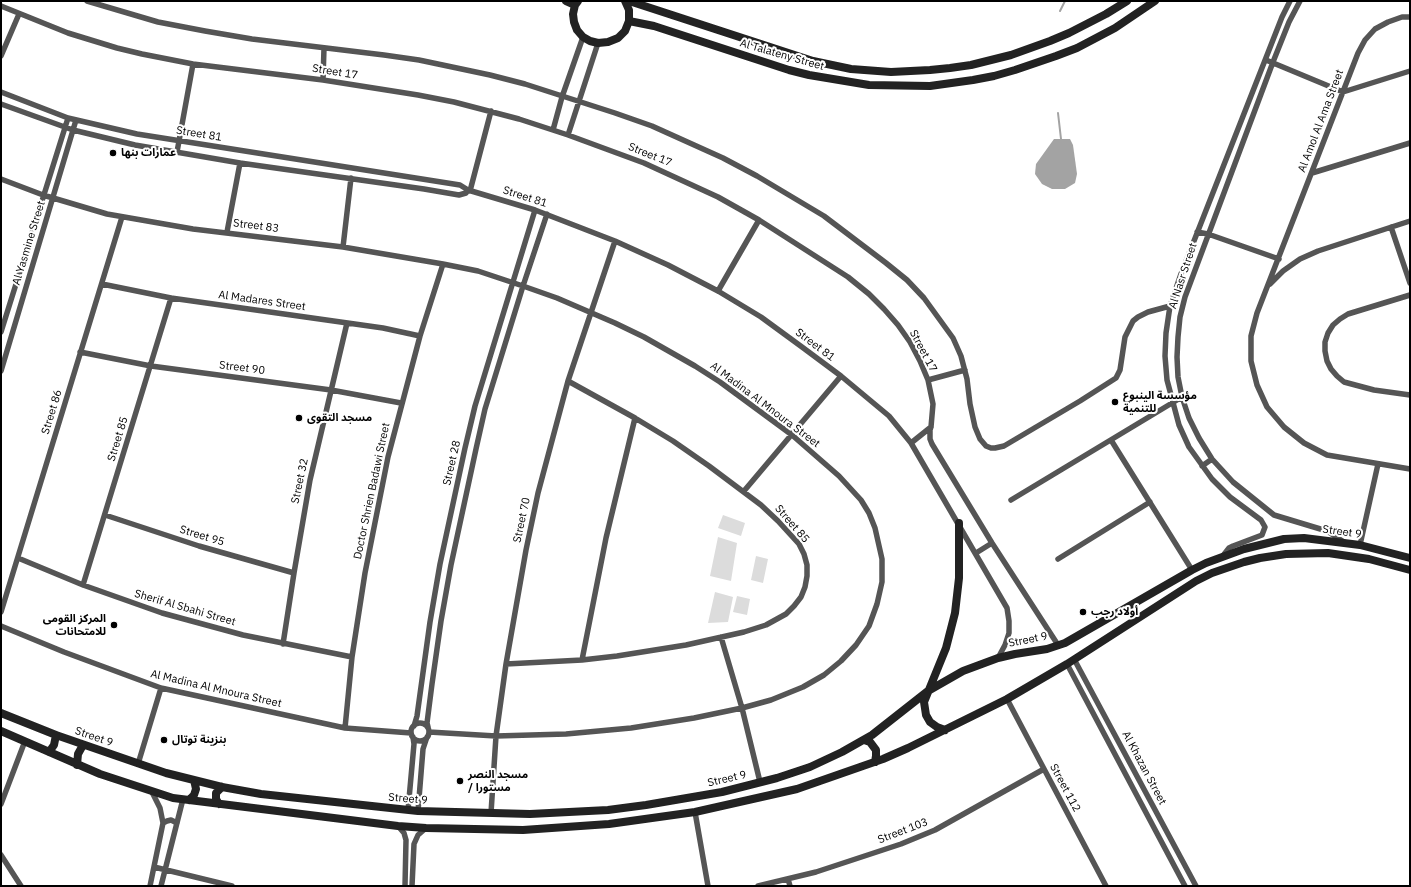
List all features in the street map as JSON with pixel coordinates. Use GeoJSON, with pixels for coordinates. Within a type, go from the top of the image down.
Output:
{"type":"FeatureCollection","features":[{"type":"Feature","properties":{"kind":"main road"},"geometry":{"type":"LineString","coordinates":[[566,1],[576,3],[573,14],[577,30],[583,37],[598,43],[608,42],[618,38],[625,31],[629,21],[629,10],[625,1]]}},
{"type":"Feature","properties":{"kind":"main road","name":"Al Talateny Street"},"geometry":{"type":"LineString","coordinates":[[629,1],[807,59],[852,68],[891,72],[950,68],[1011,55],[1044,44],[1069,33],[1106,14],[1126,1]]}},
{"type":"Feature","properties":{"kind":"main road","name":"Al Talateny Street"},"geometry":{"type":"LineString","coordinates":[[629,21],[659,28],[789,70],[809,75],[869,85],[923,86],[973,80],[1036,64],[1076,48],[1096,38],[1134,16],[1155,1]]}},
{"type":"Feature","properties":{"kind":"main road"},"geometry":{"type":"LineString","coordinates":[[945,730],[933,725],[926,715],[924,702],[946,648],[955,613],[959,578],[958,523]]}},
{"type":"Feature","properties":{"kind":"main road","name":"Street 9"},"geometry":{"type":"LineString","coordinates":[[1,713],[56,735],[138,764],[222,787],[261,794],[418,811],[491,813],[569,812],[631,807],[684,799],[760,782],[810,767],[864,740],[886,725],[928,691],[963,671],[998,658],[1058,646],[1074,639],[1192,570],[1222,557],[1250,548],[1284,539],[1304,538],[1360,545],[1410,558]]}},
{"type":"Feature","properties":{"kind":"main road","name":"Street 9"},"geometry":{"type":"LineString","coordinates":[[1,731],[78,765],[124,783],[173,798],[398,826],[426,828],[523,830],[552,829],[631,821],[695,812],[797,789],[875,762],[908,748],[1007,699],[1196,581],[1212,573],[1244,562],[1286,554],[1328,553],[1370,559],[1410,570]]}},
{"type":"Feature","properties":{"kind":"main road"},"geometry":{"type":"LineString","coordinates":[[49,752],[54,744],[56,735]]}},
{"type":"Feature","properties":{"kind":"main road"},"geometry":{"type":"LineString","coordinates":[[864,740],[870,742],[876,750],[875,762]]}},
{"type":"Feature","properties":{"kind":"main road"},"geometry":{"type":"LineString","coordinates":[[78,765],[78,754],[83,744]]}},
{"type":"Feature","properties":{"kind":"main road"},"geometry":{"type":"LineString","coordinates":[[186,799],[195,792],[196,786],[194,780]]}},
{"type":"Feature","properties":{"kind":"main road"},"geometry":{"type":"LineString","coordinates":[[219,804],[216,799],[216,793],[222,787]]}},
{"type":"Feature","properties":{"kind":"street"},"geometry":{"type":"LineString","coordinates":[[87,1],[158,22],[252,39],[384,55],[455,67],[525,84],[652,126],[723,158],[784,192],[830,221],[886,262],[907,280],[924,298],[953,338],[961,356],[975,427],[980,439],[990,448],[1004,446],[1116,378],[1120,370],[1125,337],[1133,321],[1148,312],[1170,306]]}},
{"type":"Feature","properties":{"kind":"street","name":"Al Nasr Street"},"geometry":{"type":"LineString","coordinates":[[1261,520],[1230,497],[1212,479],[1186,440],[1179,425],[1166,380],[1166,333],[1170,306],[1197,232],[1282,17],[1290,1]]}},
{"type":"Feature","properties":{"kind":"street","name":"Al Nasr Street"},"geometry":{"type":"LineString","coordinates":[[1300,1],[1289,22],[1273,62],[1185,297],[1180,317],[1177,357],[1182,396],[1189,418],[1212,459],[1233,482],[1268,511],[1280,518],[1327,532],[1346,543]]}},
{"type":"Feature","properties":{"kind":"street","name":"Street 17"},"geometry":{"type":"LineString","coordinates":[[1,6],[62,31],[92,41],[142,54],[193,64],[323,80],[418,95],[491,111],[568,135],[644,163],[684,180],[718,197],[758,220],[829,264],[869,294],[884,308],[902,330],[920,361],[928,380],[933,404],[930,439],[992,543],[1058,646]]}},
{"type":"Feature","properties":{"kind":"street"},"geometry":{"type":"LineString","coordinates":[[1,56],[19,14]]}},
{"type":"Feature","properties":{"kind":"street","name":"Al Amol Al Ama Street"},"geometry":{"type":"LineString","coordinates":[[1410,17],[1402,17],[1375,29],[1365,40],[1358,53],[1257,313],[1251,336],[1251,361],[1257,385],[1267,407],[1284,427],[1304,443],[1327,455],[1410,469]]}},
{"type":"Feature","properties":{"kind":"street"},"geometry":{"type":"LineString","coordinates":[[553,130],[562,97],[583,37]]}},
{"type":"Feature","properties":{"kind":"street"},"geometry":{"type":"LineString","coordinates":[[568,135],[598,43]]}},
{"type":"Feature","properties":{"kind":"street"},"geometry":{"type":"LineString","coordinates":[[323,80],[324,48]]}},
{"type":"Feature","properties":{"kind":"street"},"geometry":{"type":"LineString","coordinates":[[1266,60],[1343,92],[1410,71]]}},
{"type":"Feature","properties":{"kind":"street"},"geometry":{"type":"LineString","coordinates":[[177,152],[193,64]]}},
{"type":"Feature","properties":{"kind":"street","name":"Street 81"},"geometry":{"type":"LineString","coordinates":[[1,92],[68,118],[117,130],[460,185],[469,190],[547,214],[615,241],[668,264],[718,291],[761,317],[841,376],[889,416],[912,443],[1004,602],[1008,614],[1009,633],[998,658]]}},
{"type":"Feature","properties":{"kind":"street","name":"Street 81"},"geometry":{"type":"LineString","coordinates":[[1,104],[73,130],[135,145],[240,163],[424,188],[459,195],[469,190]]}},
{"type":"Feature","properties":{"kind":"street"},"geometry":{"type":"LineString","coordinates":[[469,190],[491,111]]}},
{"type":"Feature","properties":{"kind":"street","name":"Al Yasmine Street"},"geometry":{"type":"LineString","coordinates":[[1,332],[68,118]]}},
{"type":"Feature","properties":{"kind":"street","name":"Al Yasmine Street"},"geometry":{"type":"LineString","coordinates":[[1,371],[76,120]]}},
{"type":"Feature","properties":{"kind":"street"},"geometry":{"type":"LineString","coordinates":[[1312,173],[1410,143]]}},
{"type":"Feature","properties":{"kind":"street"},"geometry":{"type":"LineString","coordinates":[[302,172],[303,161]]}},
{"type":"Feature","properties":{"kind":"street"},"geometry":{"type":"LineString","coordinates":[[227,232],[240,163]]}},
{"type":"Feature","properties":{"kind":"street"},"geometry":{"type":"LineString","coordinates":[[343,247],[351,178]]}},
{"type":"Feature","properties":{"kind":"street","name":"Street 83"},"geometry":{"type":"LineString","coordinates":[[1,179],[43,195],[84,208],[122,217],[193,229],[343,247],[443,264],[512,282]]}},
{"type":"Feature","properties":{"kind":"street","name":"Street 28"},"geometry":{"type":"LineString","coordinates":[[414,726],[417,716],[430,622],[440,564],[465,448],[475,406],[535,210]]}},
{"type":"Feature","properties":{"kind":"street","name":"Street 28"},"geometry":{"type":"LineString","coordinates":[[418,811],[423,749],[428,732],[427,723],[433,676],[451,565],[485,409],[547,214]]}},
{"type":"Feature","properties":{"kind":"street","name":"Street 86"},"geometry":{"type":"LineString","coordinates":[[1,612],[122,217]]}},
{"type":"Feature","properties":{"kind":"street"},"geometry":{"type":"LineString","coordinates":[[718,291],[758,220]]}},
{"type":"Feature","properties":{"kind":"street"},"geometry":{"type":"LineString","coordinates":[[1268,286],[1283,271],[1312,254],[1410,221]]}},
{"type":"Feature","properties":{"kind":"street"},"geometry":{"type":"LineString","coordinates":[[1391,227],[1410,283]]}},
{"type":"Feature","properties":{"kind":"street"},"geometry":{"type":"LineString","coordinates":[[1197,232],[1208,234],[1279,259]]}},
{"type":"Feature","properties":{"kind":"street","name":"Street 70"},"geometry":{"type":"LineString","coordinates":[[491,813],[496,736],[506,664],[526,550],[538,493],[568,381],[615,241]]}},
{"type":"Feature","properties":{"kind":"street","name":"Doctor Shrien Badawi Street"},"geometry":{"type":"LineString","coordinates":[[345,728],[352,657],[388,457],[401,403],[420,336],[443,264]]}},
{"type":"Feature","properties":{"kind":"street","name":"Al Madina Al Mnoura Street"},"geometry":{"type":"LineString","coordinates":[[428,732],[496,736],[566,734],[631,728],[694,718],[771,700],[803,687],[824,675],[841,662],[856,645],[869,626],[877,604],[882,582],[880,543],[872,520],[861,500],[839,476],[792,435],[720,382],[644,337],[590,312],[512,282]]}},
{"type":"Feature","properties":{"kind":"street","name":"Al Madares Street"},"geometry":{"type":"LineString","coordinates":[[102,284],[171,298],[388,329],[420,336]]}},
{"type":"Feature","properties":{"kind":"street"},"geometry":{"type":"LineString","coordinates":[[1409,393],[1374,390],[1344,382],[1331,369],[1327,361],[1325,342],[1333,325],[1340,318],[1348,314],[1410,295]]}},
{"type":"Feature","properties":{"kind":"street","name":"Street 85"},"geometry":{"type":"LineString","coordinates":[[83,585],[171,298]]}},
{"type":"Feature","properties":{"kind":"street"},"geometry":{"type":"LineString","coordinates":[[10,301],[21,304]]}},
{"type":"Feature","properties":{"kind":"street","name":"Street 32"},"geometry":{"type":"LineString","coordinates":[[283,644],[310,480],[347,323]]}},
{"type":"Feature","properties":{"kind":"street","name":"Street 90"},"geometry":{"type":"LineString","coordinates":[[80,352],[151,366],[331,390],[401,403]]}},
{"type":"Feature","properties":{"kind":"street"},"geometry":{"type":"LineString","coordinates":[[928,380],[964,370]]}},
{"type":"Feature","properties":{"kind":"street"},"geometry":{"type":"LineString","coordinates":[[744,492],[841,376]]}},
{"type":"Feature","properties":{"kind":"street","name":"Street 85"},"geometry":{"type":"LineString","coordinates":[[506,664],[582,660],[651,651],[721,637],[766,625],[786,614],[801,597],[805,587],[807,576],[804,554],[799,544],[778,521],[744,492],[697,457],[635,418],[568,381]]}},
{"type":"Feature","properties":{"kind":"street"},"geometry":{"type":"LineString","coordinates":[[1011,500],[1182,396]]}},
{"type":"Feature","properties":{"kind":"street"},"geometry":{"type":"LineString","coordinates":[[475,406],[485,409]]}},
{"type":"Feature","properties":{"kind":"street"},"geometry":{"type":"LineString","coordinates":[[582,660],[606,538],[635,418]]}},
{"type":"Feature","properties":{"kind":"street"},"geometry":{"type":"LineString","coordinates":[[912,443],[931,427]]}},
{"type":"Feature","properties":{"kind":"street"},"geometry":{"type":"LineString","coordinates":[[1111,440],[1192,570]]}},
{"type":"Feature","properties":{"kind":"street"},"geometry":{"type":"LineString","coordinates":[[1202,466],[1212,459]]}},
{"type":"Feature","properties":{"kind":"street"},"geometry":{"type":"LineString","coordinates":[[1360,545],[1378,464]]}},
{"type":"Feature","properties":{"kind":"street"},"geometry":{"type":"LineString","coordinates":[[1058,559],[1150,502]]}},
{"type":"Feature","properties":{"kind":"street"},"geometry":{"type":"LineString","coordinates":[[1222,557],[1229,548],[1262,535],[1265,527],[1261,520],[1268,511]]}},
{"type":"Feature","properties":{"kind":"street","name":"Street 95"},"geometry":{"type":"LineString","coordinates":[[105,515],[199,546],[294,572]]}},
{"type":"Feature","properties":{"kind":"street"},"geometry":{"type":"LineString","coordinates":[[976,552],[992,543]]}},
{"type":"Feature","properties":{"kind":"street","name":"Sherif Al Sbahi Street"},"geometry":{"type":"LineString","coordinates":[[18,558],[83,585],[189,620],[243,635],[352,657]]}},
{"type":"Feature","properties":{"kind":"street","name":"Al Madina Al Mnoura Street"},"geometry":{"type":"LineString","coordinates":[[1,626],[71,655],[161,688],[345,728],[412,735]]}},
{"type":"Feature","properties":{"kind":"street"},"geometry":{"type":"LineString","coordinates":[[721,637],[742,708],[760,782]]}},
{"type":"Feature","properties":{"kind":"street","name":"Al Khazan Street"},"geometry":{"type":"LineString","coordinates":[[1070,661],[1196,886]]}},
{"type":"Feature","properties":{"kind":"street","name":"Al Khazan Street"},"geometry":{"type":"LineString","coordinates":[[1070,661],[1185,886]]}},
{"type":"Feature","properties":{"kind":"street"},"geometry":{"type":"LineString","coordinates":[[138,764],[161,688]]}},
{"type":"Feature","properties":{"kind":"street","name":"Street 112"},"geometry":{"type":"LineString","coordinates":[[1007,699],[1106,886]]}},
{"type":"Feature","properties":{"kind":"street"},"geometry":{"type":"LineString","coordinates":[[408,810],[414,744],[412,735],[414,726],[420,723],[424,724],[428,732],[420,740],[412,735]]}},
{"type":"Feature","properties":{"kind":"street"},"geometry":{"type":"LineString","coordinates":[[1,804],[25,741]]}},
{"type":"Feature","properties":{"kind":"street","name":"Street 103"},"geometry":{"type":"LineString","coordinates":[[758,886],[816,872],[901,844],[935,830],[1044,770]]}},
{"type":"Feature","properties":{"kind":"street"},"geometry":{"type":"LineString","coordinates":[[150,886],[164,823],[160,808],[152,792]]}},
{"type":"Feature","properties":{"kind":"street"},"geometry":{"type":"LineString","coordinates":[[161,886],[177,823],[186,799]]}},
{"type":"Feature","properties":{"kind":"street"},"geometry":{"type":"LineString","coordinates":[[695,812],[708,886]]}},
{"type":"Feature","properties":{"kind":"street"},"geometry":{"type":"LineString","coordinates":[[164,823],[171,820],[177,823]]}},
{"type":"Feature","properties":{"kind":"street"},"geometry":{"type":"LineString","coordinates":[[398,826],[404,833],[406,840],[405,886]]}},
{"type":"Feature","properties":{"kind":"street"},"geometry":{"type":"LineString","coordinates":[[412,886],[414,844],[418,835],[426,828]]}},
{"type":"Feature","properties":{"kind":"street"},"geometry":{"type":"LineString","coordinates":[[1,855],[21,886]]}},
{"type":"Feature","properties":{"kind":"street"},"geometry":{"type":"LineString","coordinates":[[1173,863],[1181,859]]}},
{"type":"Feature","properties":{"kind":"street"},"geometry":{"type":"LineString","coordinates":[[154,867],[232,886]]}},
{"type":"Feature","properties":{"kind":"street"},"geometry":{"type":"LineString","coordinates":[[788,879],[790,886]]}},
{"type":"Feature","properties":{"kind":"shaded area"},"geometry":{"type":"Polygon","coordinates":[[[1054,139],[1070,139],[1073,145],[1077,174],[1075,183],[1065,189],[1052,189],[1042,184],[1035,174],[1036,164],[1054,139]]]}},
{"type":"Feature","properties":{"kind":"shaded area"},"geometry":{"type":"Polygon","coordinates":[[[723,515],[745,523],[741,536],[718,528],[723,515]]]}},
{"type":"Feature","properties":{"kind":"shaded area"},"geometry":{"type":"Polygon","coordinates":[[[718,537],[737,543],[731,581],[710,576],[718,537]]]}},
{"type":"Feature","properties":{"kind":"shaded area"},"geometry":{"type":"Polygon","coordinates":[[[756,556],[768,559],[763,583],[751,580],[756,556]]]}},
{"type":"Feature","properties":{"kind":"shaded area"},"geometry":{"type":"Polygon","coordinates":[[[715,592],[733,597],[728,622],[708,623],[715,592]]]}},
{"type":"Feature","properties":{"kind":"shaded area"},"geometry":{"type":"Polygon","coordinates":[[[737,596],[750,599],[747,615],[733,612],[737,596]]]}},
{"type":"Feature","properties":{"kind":"waterway"},"geometry":{"type":"LineString","coordinates":[[1060,11],[1065,1]]}},
{"type":"Feature","properties":{"kind":"waterway"},"geometry":{"type":"LineString","coordinates":[[1058,113],[1061,139]]}},
{"type":"Feature","properties":{"kind":"place","name":"عمارات بنها"},"geometry":{"type":"Point","coordinates":[113,153]}},
{"type":"Feature","properties":{"kind":"place","name":"مؤسسة الينبوع للتنمية"},"geometry":{"type":"Point","coordinates":[1115,402]}},
{"type":"Feature","properties":{"kind":"place","name":"مسجد التقوى"},"geometry":{"type":"Point","coordinates":[299,418]}},
{"type":"Feature","properties":{"kind":"place","name":"أولاد رجب"},"geometry":{"type":"Point","coordinates":[1083,612]}},
{"type":"Feature","properties":{"kind":"place","name":"المركز القومى للامتحانات"},"geometry":{"type":"Point","coordinates":[114,625]}},
{"type":"Feature","properties":{"kind":"place","name":"بنزينة توتال"},"geometry":{"type":"Point","coordinates":[164,740]}},
{"type":"Feature","properties":{"kind":"place","name":"مسجد النصر / مستورا"},"geometry":{"type":"Point","coordinates":[460,781]}}]}
